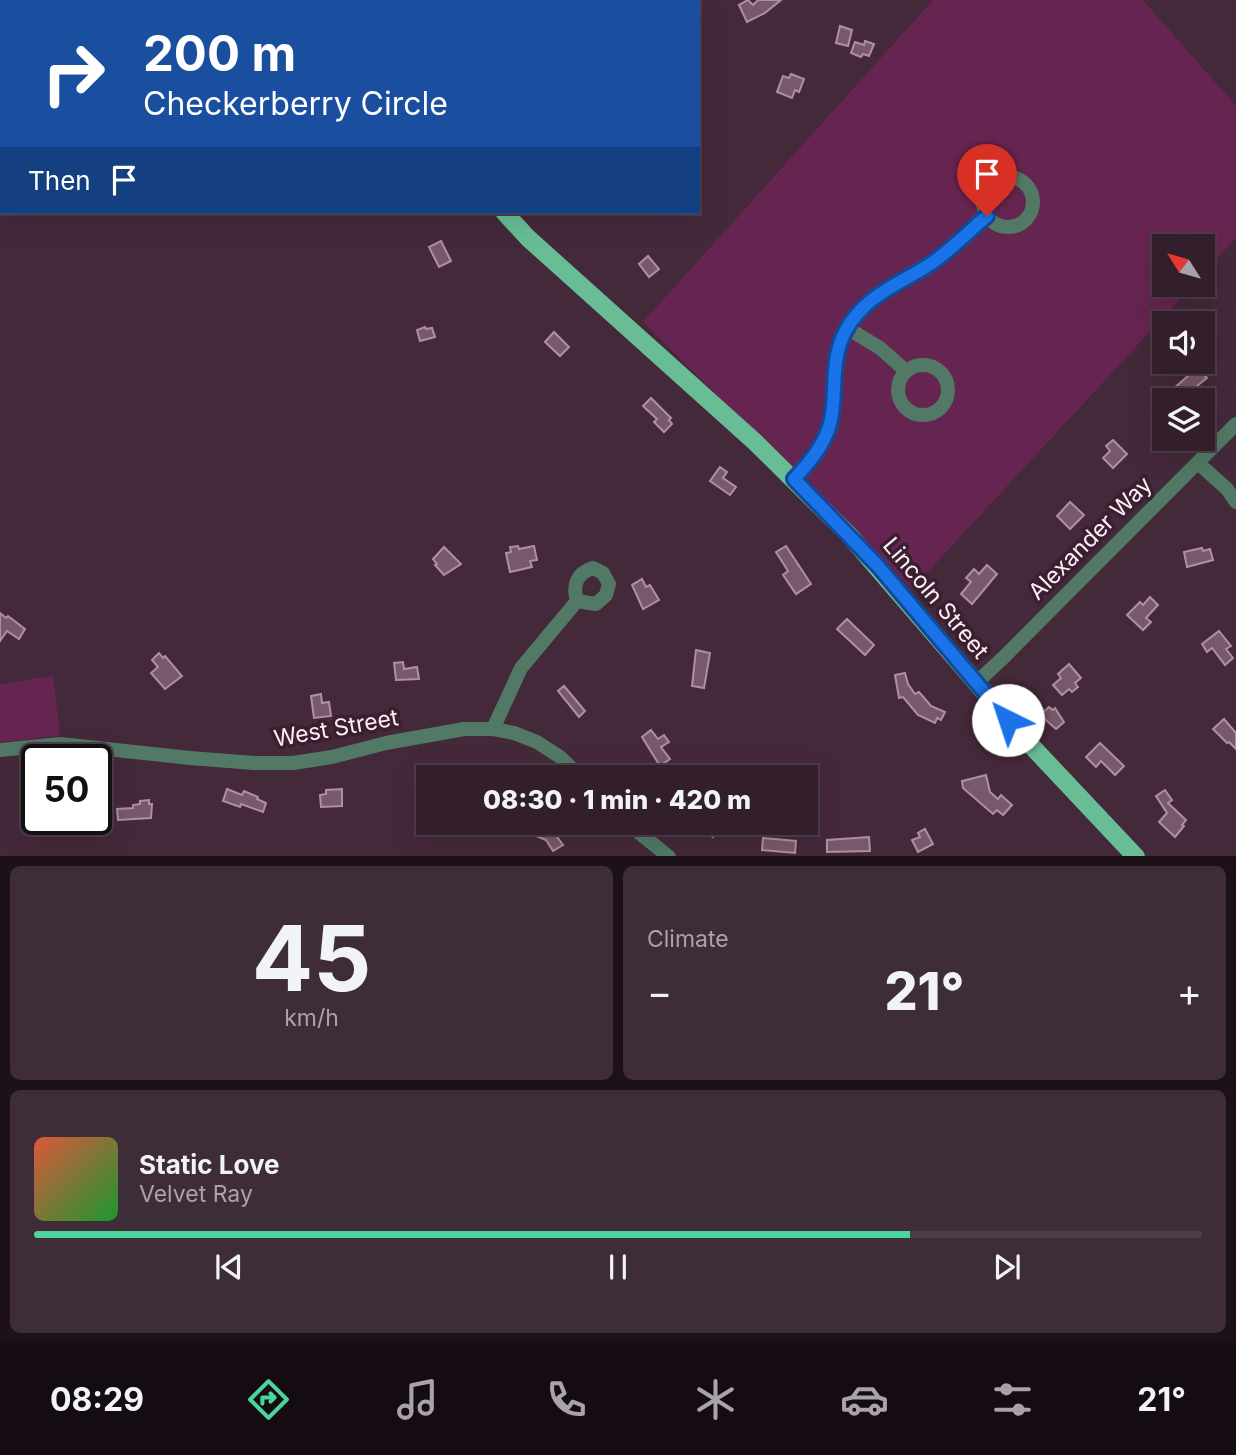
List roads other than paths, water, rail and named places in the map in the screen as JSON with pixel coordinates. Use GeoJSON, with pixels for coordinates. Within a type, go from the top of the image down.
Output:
{"type":"FeatureCollection","features":[{"type":"Feature","properties":{"kind":"main road","name":"Lincoln Street"},"geometry":{"type":"LineString","coordinates":[[505,214],[794,479],[878,566],[1070,789],[1136,856]]}},
{"type":"Feature","properties":{"kind":"street"},"geometry":{"type":"LineString","coordinates":[[794,479],[817,452],[831,421],[835,356],[858,310],[871,299],[940,257],[987,216]]}},
{"type":"Feature","properties":{"kind":"street"},"geometry":{"type":"LineString","coordinates":[[847,328],[880,348],[906,371]]}},
{"type":"Feature","properties":{"kind":"street","name":"Alexander Way"},"geometry":{"type":"LineString","coordinates":[[976,683],[1236,424]]}},
{"type":"Feature","properties":{"kind":"street"},"geometry":{"type":"LineString","coordinates":[[1198,463],[1227,489],[1236,502]]}},
{"type":"Feature","properties":{"kind":"street"},"geometry":{"type":"LineString","coordinates":[[493,729],[521,668],[577,601]]}},
{"type":"Feature","properties":{"kind":"street","name":"West Street"},"geometry":{"type":"LineString","coordinates":[[0,750],[60,744],[228,761],[293,763],[464,729],[493,729],[514,733],[537,743],[568,765]]}},
{"type":"Feature","properties":{"kind":"street"},"geometry":{"type":"LineString","coordinates":[[642,835],[669,856]]}}]}
